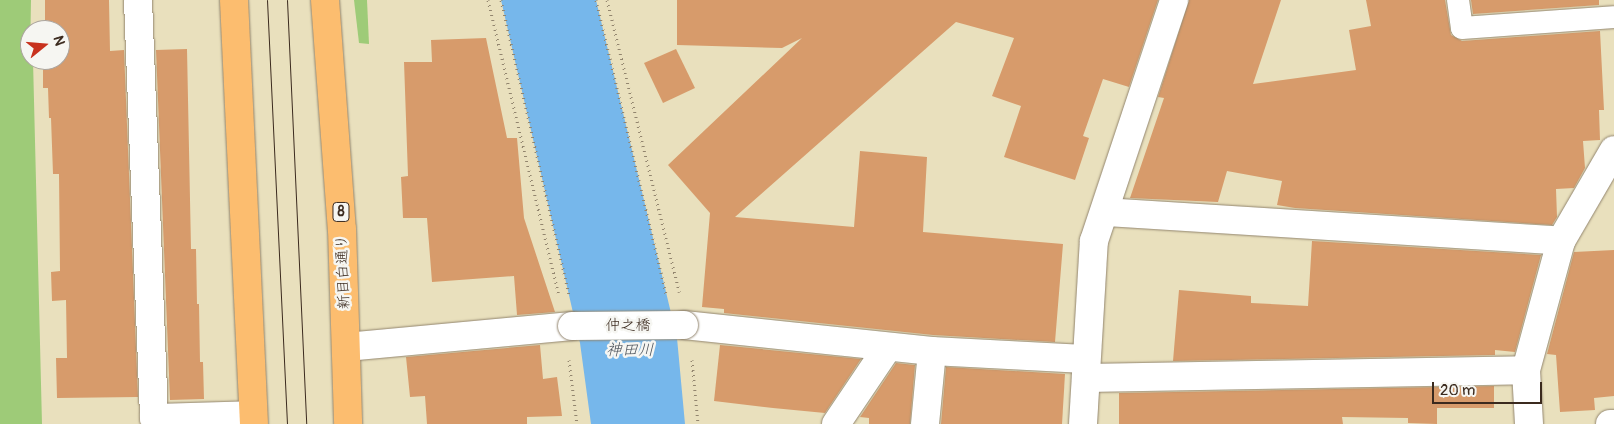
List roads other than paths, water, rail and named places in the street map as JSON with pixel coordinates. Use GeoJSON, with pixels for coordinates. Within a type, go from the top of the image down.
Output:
{"type":"FeatureCollection","features":[{"type":"Feature","properties":{"kind":"main road"},"geometry":{"type":"LineString","coordinates":[[234,0],[253,420]]}},
{"type":"Feature","properties":{"kind":"main road","name":"新目白通り"},"geometry":{"type":"LineString","coordinates":[[325,0],[342,229],[348,424]]}},
{"type":"Feature","properties":{"kind":"street"},"geometry":{"type":"LineString","coordinates":[[138,0],[154,418],[253,420]]}},
{"type":"Feature","properties":{"kind":"street"},"geometry":{"type":"LineString","coordinates":[[1083,424],[1094,240],[1105,212],[1174,0]]}},
{"type":"Feature","properties":{"kind":"street"},"geometry":{"type":"LineString","coordinates":[[1530,424],[1526,370],[1561,241],[1614,150]]}},
{"type":"Feature","properties":{"kind":"street"},"geometry":{"type":"LineString","coordinates":[[1105,212],[1561,241]]}},
{"type":"Feature","properties":{"kind":"street","name":"仲之橋"},"geometry":{"type":"LineString","coordinates":[[346,347],[568,326],[684,326],[1085,368],[1526,370]]}},
{"type":"Feature","properties":{"kind":"street"},"geometry":{"type":"LineString","coordinates":[[836,424],[888,347]]}},
{"type":"Feature","properties":{"kind":"street"},"geometry":{"type":"LineString","coordinates":[[925,424],[932,351]]}},
{"type":"Feature","properties":{"kind":"lane"},"geometry":{"type":"LineString","coordinates":[[1458,0],[1462,28],[1614,17]]}},
{"type":"Feature","properties":{"kind":"water","name":"神田川"},"geometry":{"type":"Polygon","coordinates":[[[501,0],[596,0],[677,338],[685,424],[591,424],[580,343],[501,0]]]}},
{"type":"Feature","properties":{"kind":"tram line"},"geometry":{"type":"LineString","coordinates":[[267,0],[287,424]]}},
{"type":"Feature","properties":{"kind":"tram line"},"geometry":{"type":"LineString","coordinates":[[287,0],[306,424]]}}]}
